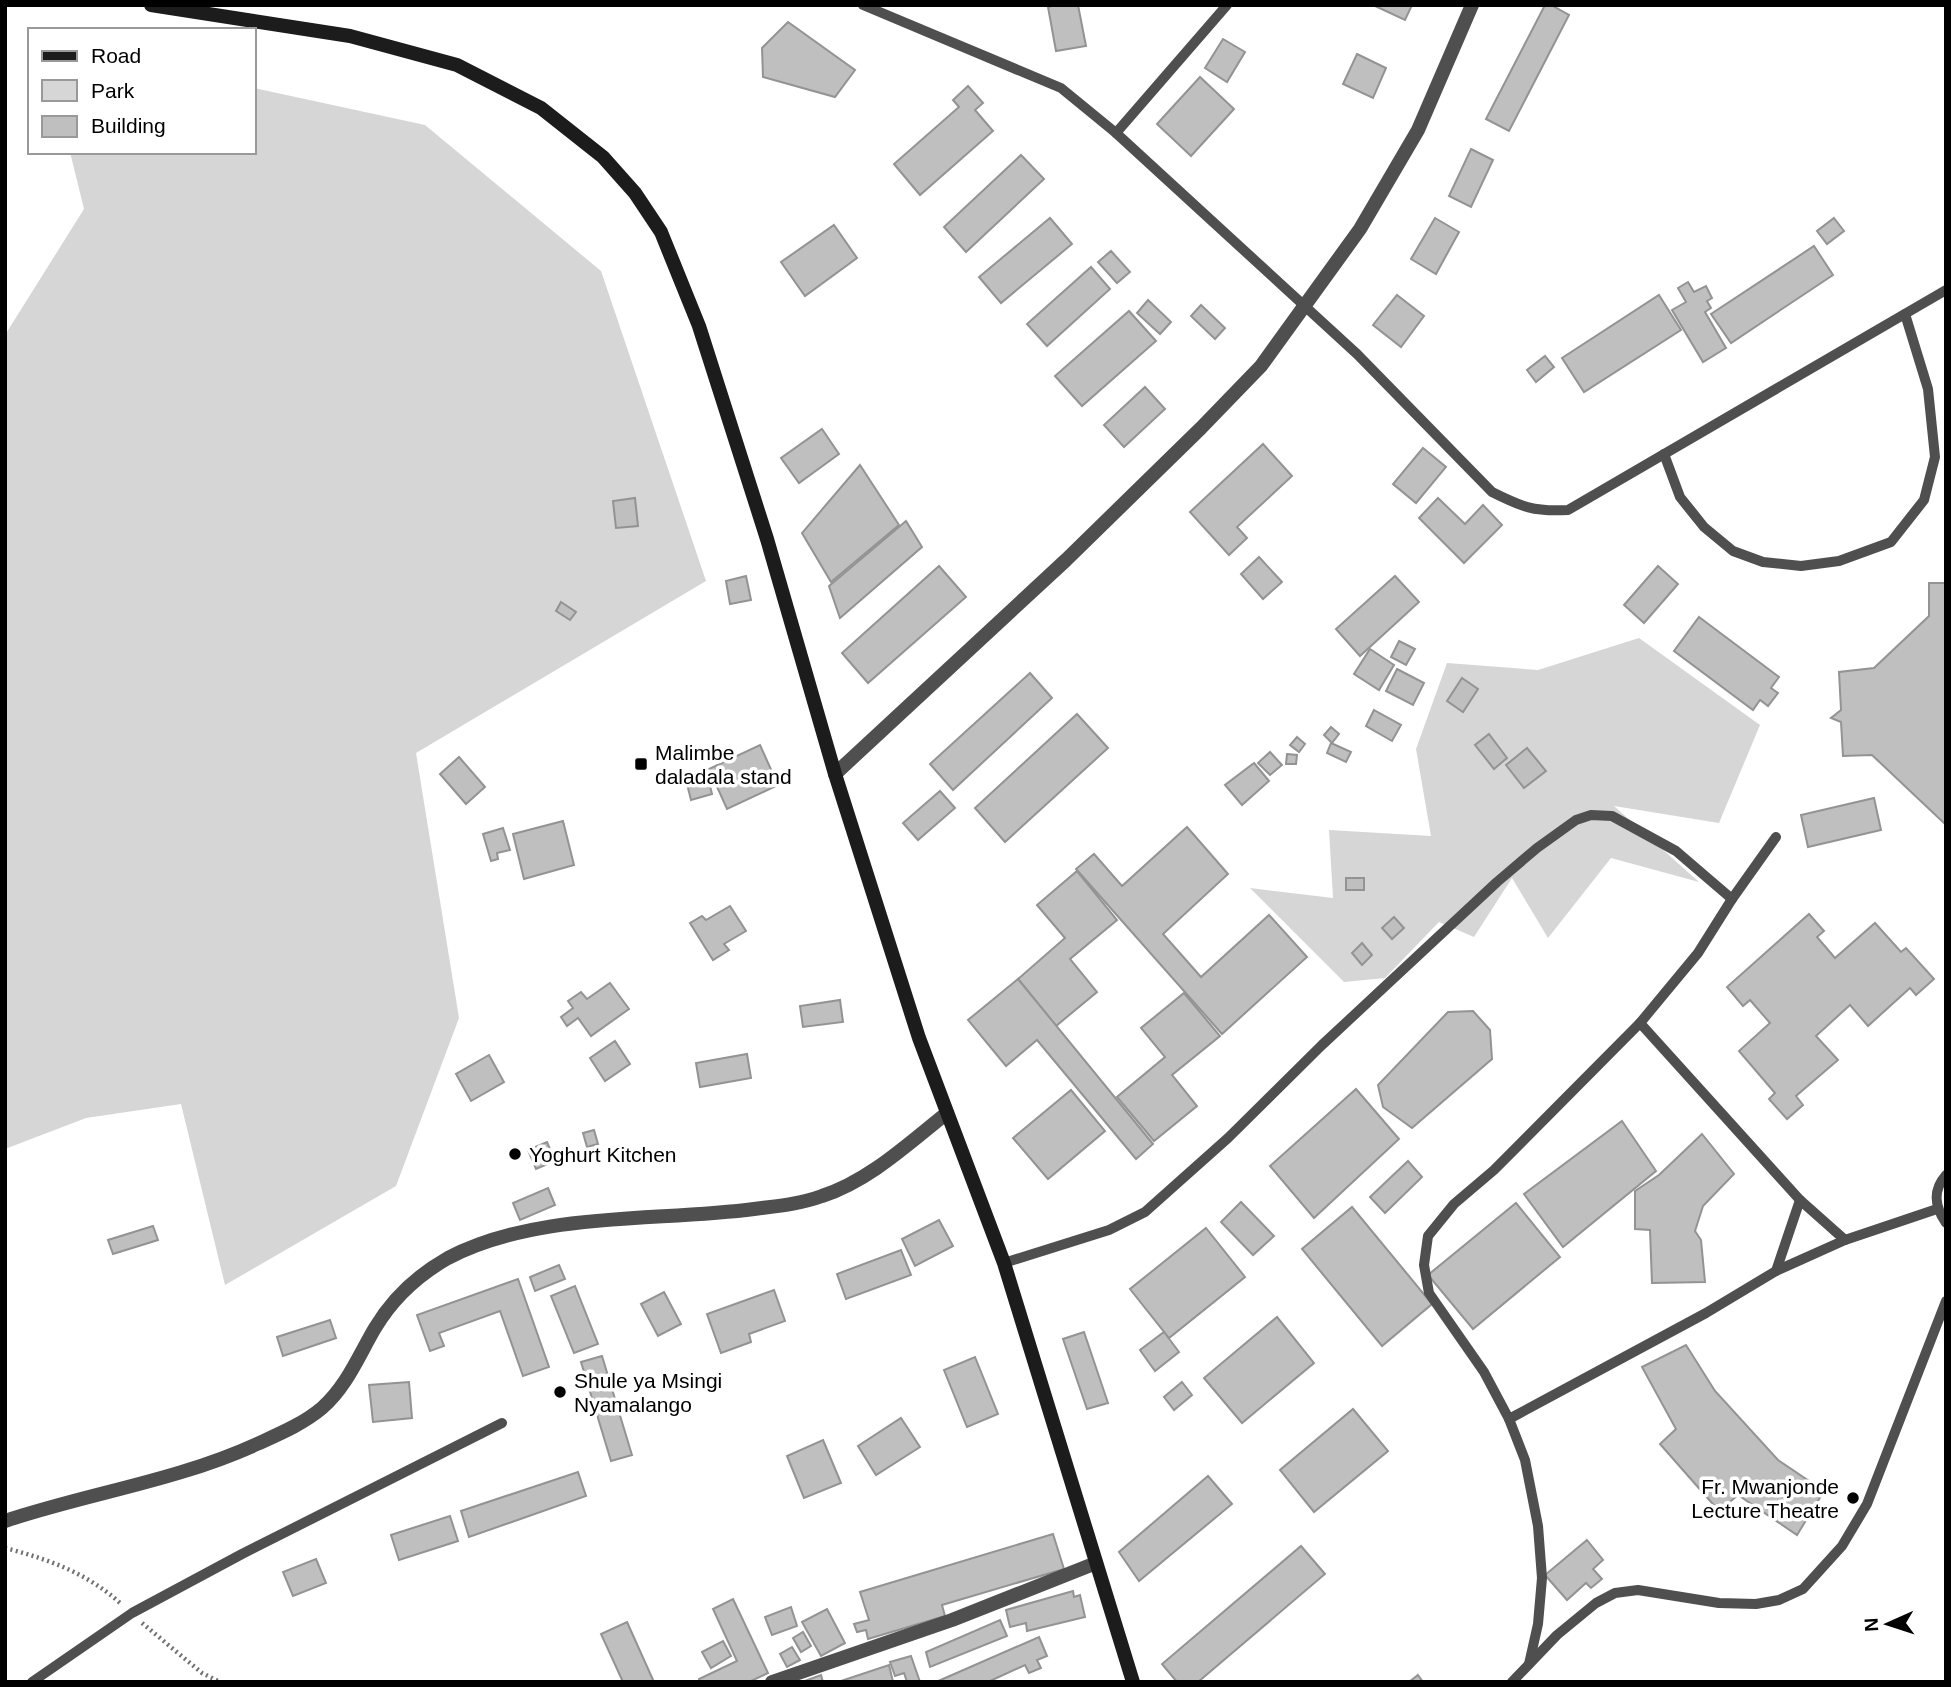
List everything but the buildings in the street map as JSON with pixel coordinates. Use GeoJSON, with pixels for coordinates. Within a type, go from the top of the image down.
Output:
{"type":"FeatureCollection","features":[{"type":"Feature","properties":{"kind":"main road"},"geometry":{"type":"LineString","coordinates":[[151,5],[350,36],[457,65],[541,107],[603,157],[635,193],[661,232],[699,326],[767,539],[835,774],[919,1038],[1004,1263],[1133,1682]]}},
{"type":"Feature","properties":{"kind":"street"},"geometry":{"type":"LineString","coordinates":[[835,774],[1066,560],[1261,366],[1360,229],[1418,130],[1472,5]]}},
{"type":"Feature","properties":{"kind":"street"},"geometry":{"type":"LineString","coordinates":[[5,1521],[183,1473],[229,1457],[289,1430],[323,1407],[349,1377],[376,1326],[402,1291],[448,1259],[504,1235],[578,1224],[728,1212],[799,1203],[825,1196],[854,1182],[885,1161],[947,1113]]}},
{"type":"Feature","properties":{"kind":"street"},"geometry":{"type":"LineString","coordinates":[[772,1682],[952,1619],[1096,1563]]}},
{"type":"Feature","properties":{"kind":"lane"},"geometry":{"type":"LineString","coordinates":[[863,5],[1061,88],[1116,134],[1357,354],[1492,492],[1541,512],[1568,510],[1946,289]]}},
{"type":"Feature","properties":{"kind":"lane"},"geometry":{"type":"LineString","coordinates":[[1116,134],[1227,5]]}},
{"type":"Feature","properties":{"kind":"lane"},"geometry":{"type":"LineString","coordinates":[[1664,454],[1681,497],[1704,527],[1733,551],[1763,562],[1801,566],[1839,561],[1891,542],[1924,500],[1935,457],[1928,389],[1905,314]]}},
{"type":"Feature","properties":{"kind":"lane"},"geometry":{"type":"LineString","coordinates":[[1004,1263],[1109,1230],[1145,1212],[1228,1138],[1322,1045],[1497,883],[1537,848],[1576,820],[1601,815],[1623,821],[1676,850],[1732,899]]}},
{"type":"Feature","properties":{"kind":"lane"},"geometry":{"type":"LineString","coordinates":[[1529,1664],[1538,1624],[1542,1578],[1538,1526],[1525,1460],[1509,1419],[1484,1372],[1429,1293],[1424,1265],[1428,1236],[1454,1204],[1494,1170],[1640,1023],[1698,953],[1776,837]]}},
{"type":"Feature","properties":{"kind":"lane"},"geometry":{"type":"LineString","coordinates":[[1640,1023],[1800,1200],[1845,1240]]}},
{"type":"Feature","properties":{"kind":"lane"},"geometry":{"type":"LineString","coordinates":[[1946,1175],[1938,1183],[1937,1209],[1946,1223]]}},
{"type":"Feature","properties":{"kind":"lane"},"geometry":{"type":"LineString","coordinates":[[1776,1271],[1800,1200]]}},
{"type":"Feature","properties":{"kind":"lane"},"geometry":{"type":"LineString","coordinates":[[1509,1419],[1706,1313],[1776,1271],[1845,1240],[1937,1209]]}},
{"type":"Feature","properties":{"kind":"lane"},"geometry":{"type":"LineString","coordinates":[[1512,1682],[1557,1635],[1586,1611],[1615,1594],[1638,1590],[1719,1603],[1756,1604],[1779,1600],[1803,1589],[1842,1546],[1867,1504],[1946,1301]]}},
{"type":"Feature","properties":{"kind":"lane"},"geometry":{"type":"LineString","coordinates":[[32,1682],[132,1614],[242,1554],[502,1423]]}},
{"type":"Feature","properties":{"kind":"path"},"geometry":{"type":"LineString","coordinates":[[5,1549],[44,1558],[104,1589],[168,1646],[202,1673],[220,1682]]}},
{"type":"Feature","properties":{"kind":"green space"},"geometry":{"type":"Polygon","coordinates":[[[256,88],[425,125],[601,271],[706,581],[416,753],[459,1018],[396,1186],[225,1285],[181,1104],[86,1118],[5,1149],[5,335],[84,209],[70,154],[256,154],[256,88]]]}},
{"type":"Feature","properties":{"kind":"green space"},"geometry":{"type":"Polygon","coordinates":[[[1639,638],[1760,725],[1719,823],[1614,806],[1699,882],[1611,858],[1548,938],[1512,878],[1474,937],[1439,922],[1385,978],[1344,982],[1250,888],[1333,898],[1329,830],[1431,836],[1416,749],[1447,663],[1538,670],[1639,638]]]}},
{"type":"Feature","properties":{"kind":"place","name":"Malimbe daladala stand"},"geometry":{"type":"Point","coordinates":[641,764]}},
{"type":"Feature","properties":{"kind":"place","name":"Yoghurt Kitchen"},"geometry":{"type":"Point","coordinates":[515,1154]}},
{"type":"Feature","properties":{"kind":"place","name":"Shule ya Msingi Nyamalango"},"geometry":{"type":"Point","coordinates":[560,1392]}},
{"type":"Feature","properties":{"kind":"place","name":"Fr. Mwanjonde Lecture Theatre"},"geometry":{"type":"Point","coordinates":[1853,1498]}}]}
